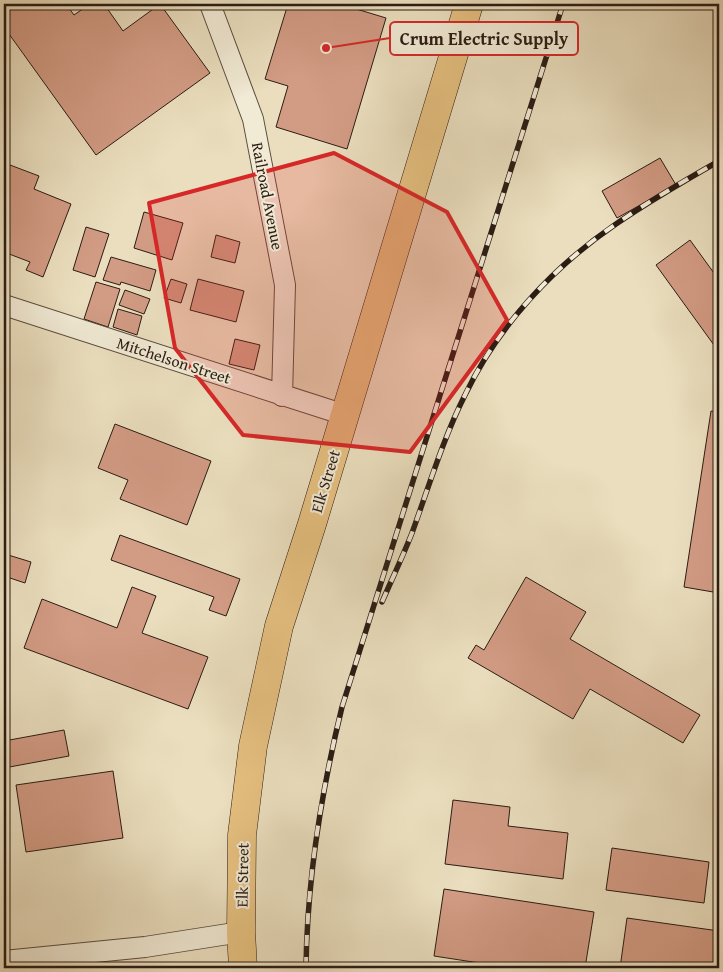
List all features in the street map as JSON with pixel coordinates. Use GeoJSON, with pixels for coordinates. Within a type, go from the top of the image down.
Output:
{"type":"FeatureCollection","features":[{"type":"Feature","properties":{"kind":"main road","name":"Elk Street"},"geometry":{"type":"LineString","coordinates":[[243,968],[241,932],[242,835],[253,746],[278,626],[345,415],[469,4]]}},
{"type":"Feature","properties":{"kind":"street","name":"Railroad Avenue"},"geometry":{"type":"LineString","coordinates":[[210,4],[253,119],[285,285],[282,396]]}},
{"type":"Feature","properties":{"kind":"street","name":"Mitchelson Street"},"geometry":{"type":"LineString","coordinates":[[4,305],[345,415]]}},
{"type":"Feature","properties":{"kind":"street"},"geometry":{"type":"LineString","coordinates":[[4,961],[145,947],[241,932]]}},
{"type":"Feature","properties":{"kind":"highlighted area"},"geometry":{"type":"Polygon","coordinates":[[[334,153],[447,212],[507,320],[410,452],[243,435],[175,348],[149,203],[334,153]]]}},
{"type":"Feature","properties":{"kind":"building"},"geometry":{"type":"Polygon","coordinates":[[[19,4],[66,4],[74,15],[90,4],[104,4],[123,31],[160,4],[210,73],[96,155],[4,27],[4,15],[19,4]]]}},
{"type":"Feature","properties":{"kind":"building"},"geometry":{"type":"Polygon","coordinates":[[[288,4],[340,4],[386,18],[347,149],[276,127],[288,86],[265,79],[288,4]]]}},
{"type":"Feature","properties":{"kind":"building"},"geometry":{"type":"Polygon","coordinates":[[[660,158],[676,185],[617,218],[602,191],[660,158]]]}},
{"type":"Feature","properties":{"kind":"building"},"geometry":{"type":"Polygon","coordinates":[[[10,165],[39,176],[34,189],[71,204],[43,277],[26,270],[30,262],[4,252],[4,180],[10,165]]]}},
{"type":"Feature","properties":{"kind":"building"},"geometry":{"type":"Polygon","coordinates":[[[144,212],[183,223],[172,260],[134,248],[144,212]]]}},
{"type":"Feature","properties":{"kind":"building"},"geometry":{"type":"Polygon","coordinates":[[[86,227],[109,234],[95,277],[73,270],[86,227]]]}},
{"type":"Feature","properties":{"kind":"building"},"geometry":{"type":"Polygon","coordinates":[[[216,235],[240,242],[235,263],[211,257],[216,235]]]}},
{"type":"Feature","properties":{"kind":"building"},"geometry":{"type":"Polygon","coordinates":[[[690,240],[719,280],[719,352],[656,265],[690,240]]]}},
{"type":"Feature","properties":{"kind":"building"},"geometry":{"type":"Polygon","coordinates":[[[111,257],[156,270],[150,291],[121,282],[120,285],[103,280],[111,257]]]}},
{"type":"Feature","properties":{"kind":"building"},"geometry":{"type":"Polygon","coordinates":[[[171,279],[187,284],[181,303],[164,298],[171,279]]]}},
{"type":"Feature","properties":{"kind":"building"},"geometry":{"type":"Polygon","coordinates":[[[198,279],[244,291],[236,322],[190,310],[198,279]]]}},
{"type":"Feature","properties":{"kind":"building"},"geometry":{"type":"Polygon","coordinates":[[[96,282],[120,289],[108,327],[84,319],[96,282]]]}},
{"type":"Feature","properties":{"kind":"building"},"geometry":{"type":"Polygon","coordinates":[[[125,290],[150,299],[144,314],[119,305],[125,290]]]}},
{"type":"Feature","properties":{"kind":"building"},"geometry":{"type":"Polygon","coordinates":[[[118,309],[142,316],[137,335],[113,327],[118,309]]]}},
{"type":"Feature","properties":{"kind":"building"},"geometry":{"type":"Polygon","coordinates":[[[235,339],[260,345],[254,370],[229,364],[235,339]]]}},
{"type":"Feature","properties":{"kind":"building"},"geometry":{"type":"Polygon","coordinates":[[[711,411],[719,412],[719,593],[684,587],[711,411]]]}},
{"type":"Feature","properties":{"kind":"building"},"geometry":{"type":"Polygon","coordinates":[[[115,424],[211,461],[187,525],[120,499],[128,480],[98,468],[115,424]]]}},
{"type":"Feature","properties":{"kind":"building"},"geometry":{"type":"Polygon","coordinates":[[[120,535],[240,579],[226,616],[209,610],[214,597],[111,560],[120,535]]]}},
{"type":"Feature","properties":{"kind":"building"},"geometry":{"type":"Polygon","coordinates":[[[5,554],[31,562],[25,583],[4,576],[5,554]]]}},
{"type":"Feature","properties":{"kind":"building"},"geometry":{"type":"Polygon","coordinates":[[[526,577],[586,612],[570,639],[700,715],[683,743],[590,689],[573,719],[468,658],[476,645],[484,650],[526,577]]]}},
{"type":"Feature","properties":{"kind":"building"},"geometry":{"type":"Polygon","coordinates":[[[132,587],[156,596],[142,633],[208,657],[188,709],[24,648],[42,599],[117,628],[132,587]]]}},
{"type":"Feature","properties":{"kind":"building"},"geometry":{"type":"Polygon","coordinates":[[[64,730],[69,756],[4,768],[4,741],[64,730]]]}},
{"type":"Feature","properties":{"kind":"building"},"geometry":{"type":"Polygon","coordinates":[[[113,771],[123,838],[26,852],[16,785],[113,771]]]}},
{"type":"Feature","properties":{"kind":"building"},"geometry":{"type":"Polygon","coordinates":[[[453,800],[510,807],[508,826],[568,833],[563,879],[445,864],[453,800]]]}},
{"type":"Feature","properties":{"kind":"building"},"geometry":{"type":"Polygon","coordinates":[[[612,848],[709,862],[704,903],[606,890],[612,848]]]}},
{"type":"Feature","properties":{"kind":"building"},"geometry":{"type":"Polygon","coordinates":[[[444,889],[594,912],[585,968],[512,968],[434,956],[444,889]]]}},
{"type":"Feature","properties":{"kind":"building"},"geometry":{"type":"Polygon","coordinates":[[[627,918],[719,931],[719,968],[620,968],[627,918]]]}},
{"type":"Feature","properties":{"kind":"railway"},"geometry":{"type":"LineString","coordinates":[[306,968],[309,902],[316,836],[342,707],[563,4]]}},
{"type":"Feature","properties":{"kind":"railway"},"geometry":{"type":"LineString","coordinates":[[382,602],[412,533],[457,412],[478,370],[511,322],[549,279],[593,241],[641,207],[719,161]]}},
{"type":"Feature","properties":{"kind":"place","name":"Crum Electric Supply"},"geometry":{"type":"Point","coordinates":[326,48]}}]}
